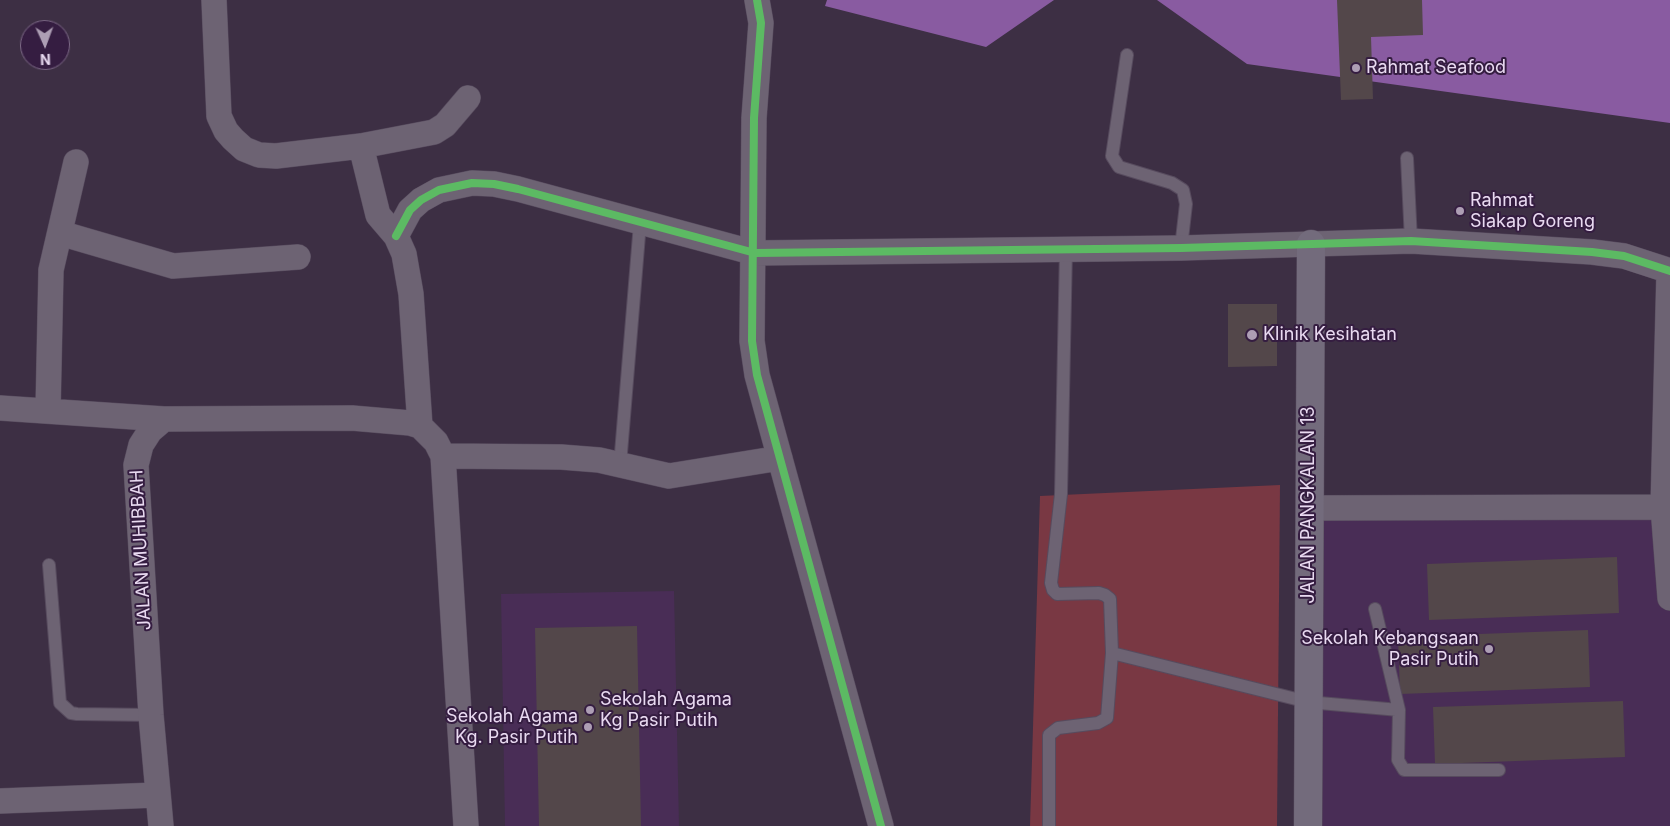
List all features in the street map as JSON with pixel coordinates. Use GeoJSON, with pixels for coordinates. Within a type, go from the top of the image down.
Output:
{"type":"FeatureCollection","features":[{"type":"Feature","properties":{"kind":"street"},"geometry":{"type":"LineString","coordinates":[[214,0],[219,116],[226,131],[233,139],[244,148],[259,155],[276,156],[361,146],[438,130],[468,98]]}},
{"type":"Feature","properties":{"kind":"street"},"geometry":{"type":"LineString","coordinates":[[757,0],[761,23],[754,118],[754,349],[757,375],[881,826]]}},
{"type":"Feature","properties":{"kind":"street"},"geometry":{"type":"LineString","coordinates":[[361,146],[378,215],[396,236],[404,254],[411,294],[420,426]]}},
{"type":"Feature","properties":{"kind":"street"},"geometry":{"type":"LineString","coordinates":[[48,411],[51,270],[76,162]]}},
{"type":"Feature","properties":{"kind":"street"},"geometry":{"type":"LineString","coordinates":[[396,236],[410,210],[421,200],[439,190],[472,183],[494,184],[518,189],[640,223],[755,252],[1181,248],[1411,241],[1592,252],[1624,256],[1670,271],[1663,507],[1670,598]]}},
{"type":"Feature","properties":{"kind":"street"},"geometry":{"type":"LineString","coordinates":[[60,234],[173,266],[298,257]]}},
{"type":"Feature","properties":{"kind":"street","name":"JALAN PANGKALAN 13"},"geometry":{"type":"LineString","coordinates":[[1308,826],[1311,244]]}},
{"type":"Feature","properties":{"kind":"street"},"geometry":{"type":"LineString","coordinates":[[0,408],[164,419],[352,418],[410,423],[420,426],[436,442],[443,456],[466,826]]}},
{"type":"Feature","properties":{"kind":"street","name":"JALAN MUHIBBAH"},"geometry":{"type":"LineString","coordinates":[[161,826],[151,715],[136,465],[141,445],[150,431],[164,419]]}},
{"type":"Feature","properties":{"kind":"street"},"geometry":{"type":"LineString","coordinates":[[443,456],[561,456],[620,465],[669,476],[780,458]]}},
{"type":"Feature","properties":{"kind":"street"},"geometry":{"type":"LineString","coordinates":[[1309,508],[1663,507]]}},
{"type":"Feature","properties":{"kind":"street"},"geometry":{"type":"LineString","coordinates":[[0,801],[157,795]]}},
{"type":"Feature","properties":{"kind":"lane"},"geometry":{"type":"LineString","coordinates":[[1127,55],[1112,156],[1119,167],[1172,183],[1183,190],[1186,204],[1181,248]]}},
{"type":"Feature","properties":{"kind":"lane"},"geometry":{"type":"LineString","coordinates":[[1407,158],[1411,241]]}},
{"type":"Feature","properties":{"kind":"lane"},"geometry":{"type":"LineString","coordinates":[[620,465],[640,223]]}},
{"type":"Feature","properties":{"kind":"lane"},"geometry":{"type":"LineString","coordinates":[[1049,826],[1049,735],[1058,728],[1098,723],[1107,718],[1112,653],[1110,599],[1105,594],[1058,594],[1053,590],[1052,583],[1061,494],[1066,249]]}},
{"type":"Feature","properties":{"kind":"lane"},"geometry":{"type":"LineString","coordinates":[[49,564],[60,703],[65,709],[78,714],[151,715]]}},
{"type":"Feature","properties":{"kind":"lane"},"geometry":{"type":"LineString","coordinates":[[1375,609],[1399,710],[1398,760],[1404,770],[1499,770]]}},
{"type":"Feature","properties":{"kind":"lane"},"geometry":{"type":"LineString","coordinates":[[1112,653],[1308,702],[1399,710]]}},
{"type":"Feature","properties":{"kind":"shaded area"},"geometry":{"type":"Polygon","coordinates":[[[827,0],[1054,0],[986,47],[825,6],[827,0]]]}},
{"type":"Feature","properties":{"kind":"shaded area"},"geometry":{"type":"Polygon","coordinates":[[[1157,0],[1670,0],[1670,123],[1247,64],[1157,0]]]}},
{"type":"Feature","properties":{"kind":"shaded area"},"geometry":{"type":"Polygon","coordinates":[[[1280,485],[1277,826],[1030,826],[1040,496],[1280,485]]]}},
{"type":"Feature","properties":{"kind":"shaded area","name":"Sekolah Kebangsaan Pasir Putih"},"geometry":{"type":"Polygon","coordinates":[[[1663,507],[1670,597],[1670,826],[1308,826],[1309,508],[1663,507]]]}},
{"type":"Feature","properties":{"kind":"shaded area","name":"Sekolah Agama Kg Pasir Putih"},"geometry":{"type":"Polygon","coordinates":[[[674,591],[679,826],[505,826],[501,594],[674,591]]]}},
{"type":"Feature","properties":{"kind":"building","name":"Rahmat Seafood"},"geometry":{"type":"Polygon","coordinates":[[[1337,0],[1422,0],[1423,35],[1371,37],[1373,99],[1341,100],[1337,0]]]}},
{"type":"Feature","properties":{"kind":"building","name":"Klinik Kesihatan"},"geometry":{"type":"Polygon","coordinates":[[[1228,304],[1277,304],[1277,366],[1228,367],[1228,304]]]}},
{"type":"Feature","properties":{"kind":"building"},"geometry":{"type":"Polygon","coordinates":[[[1617,557],[1619,613],[1429,620],[1427,564],[1617,557]]]}},
{"type":"Feature","properties":{"kind":"building","name":"Sekolah Agama Kg. Pasir Putih"},"geometry":{"type":"Polygon","coordinates":[[[637,626],[641,826],[539,826],[535,628],[637,626]]]}},
{"type":"Feature","properties":{"kind":"building"},"geometry":{"type":"Polygon","coordinates":[[[1588,630],[1590,687],[1400,694],[1398,637],[1588,630]]]}},
{"type":"Feature","properties":{"kind":"building"},"geometry":{"type":"Polygon","coordinates":[[[1623,701],[1625,757],[1435,764],[1433,707],[1623,701]]]}},
{"type":"Feature","properties":{"kind":"cycle path"},"geometry":{"type":"LineString","coordinates":[[757,0],[761,23],[754,118],[752,341],[757,375],[881,826]]}},
{"type":"Feature","properties":{"kind":"cycle path"},"geometry":{"type":"LineString","coordinates":[[396,236],[410,210],[421,200],[439,190],[472,183],[494,184],[518,189],[755,253],[1181,248],[1411,241],[1592,252],[1624,256],[1670,271]]}},
{"type":"Feature","properties":{"kind":"place","name":"Rahmat Seafood"},"geometry":{"type":"Point","coordinates":[1356,68]}},
{"type":"Feature","properties":{"kind":"place","name":"Rahmat Siakap Goreng"},"geometry":{"type":"Point","coordinates":[1460,211]}},
{"type":"Feature","properties":{"kind":"place","name":"Klinik Kesihatan"},"geometry":{"type":"Point","coordinates":[1252,335]}},
{"type":"Feature","properties":{"kind":"place","name":"Sekolah Kebangsaan Pasir Putih"},"geometry":{"type":"Point","coordinates":[1489,649]}},
{"type":"Feature","properties":{"kind":"place","name":"Sekolah Agama Kg Pasir Putih"},"geometry":{"type":"Point","coordinates":[590,710]}},
{"type":"Feature","properties":{"kind":"place","name":"Sekolah Agama Kg. Pasir Putih"},"geometry":{"type":"Point","coordinates":[588,727]}}]}
